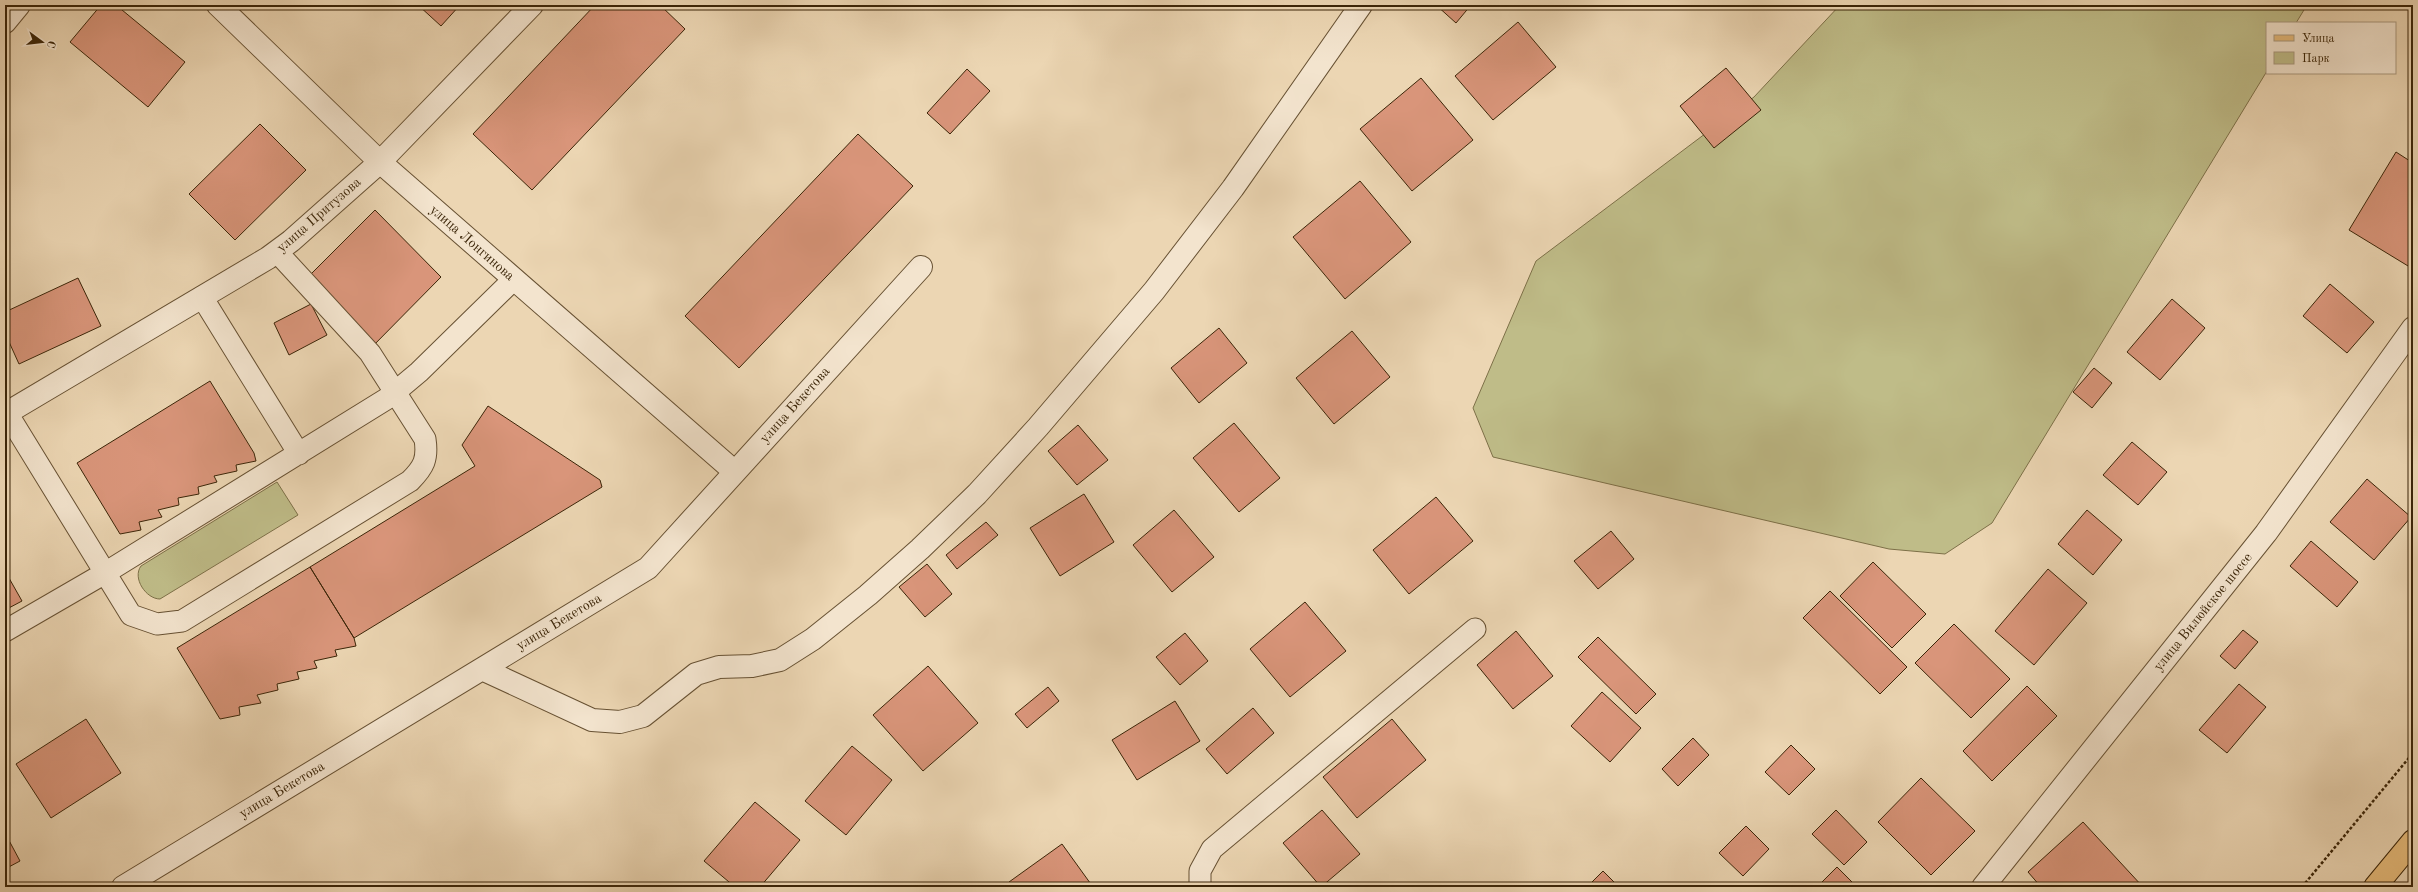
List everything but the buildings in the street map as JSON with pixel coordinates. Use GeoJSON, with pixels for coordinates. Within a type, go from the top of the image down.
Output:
{"type":"FeatureCollection","features":[{"type":"Feature","properties":{"kind":"main road"},"geometry":{"type":"LineString","coordinates":[[2375,887],[2413,841]]}},
{"type":"Feature","properties":{"kind":"street"},"geometry":{"type":"LineString","coordinates":[[5,22],[19,5]]}},
{"type":"Feature","properties":{"kind":"street","name":"улица Лонгинова"},"geometry":{"type":"LineString","coordinates":[[218,5],[380,162],[735,472]]}},
{"type":"Feature","properties":{"kind":"street","name":"улица Притузова"},"geometry":{"type":"LineString","coordinates":[[6,414],[277,252],[380,162],[532,5]]}},
{"type":"Feature","properties":{"kind":"street"},"geometry":{"type":"LineString","coordinates":[[482,669],[592,720],[620,722],[642,716],[696,674],[719,667],[752,666],[780,660],[813,639],[868,595],[920,549],[978,494],[1038,427],[1173,267],[1292,106],[1360,5]]}},
{"type":"Feature","properties":{"kind":"street","name":"улица Бекетова"},"geometry":{"type":"LineString","coordinates":[[123,887],[648,568],[921,267]]}},
{"type":"Feature","properties":{"kind":"street","name":"улица Вилюйское шоссе"},"geometry":{"type":"LineString","coordinates":[[1983,887],[2266,533],[2413,328]]}},
{"type":"Feature","properties":{"kind":"lane"},"geometry":{"type":"LineString","coordinates":[[6,414],[131,615],[157,624],[182,621],[410,481],[423,468],[427,454],[425,439],[396,392],[358,338],[277,252]]}},
{"type":"Feature","properties":{"kind":"lane"},"geometry":{"type":"LineString","coordinates":[[5,631],[105,573],[299,454],[396,392],[514,279]]}},
{"type":"Feature","properties":{"kind":"lane"},"geometry":{"type":"LineString","coordinates":[[202,297],[299,454]]}},
{"type":"Feature","properties":{"kind":"lane"},"geometry":{"type":"LineString","coordinates":[[1200,887],[1200,871],[1212,849],[1475,629]]}},
{"type":"Feature","properties":{"kind":"path"},"geometry":{"type":"LineString","coordinates":[[2302,887],[2413,753]]}},
{"type":"Feature","properties":{"kind":"green space"},"geometry":{"type":"Polygon","coordinates":[[[1840,5],[2307,5],[2297,22],[2266,22],[2266,73],[1992,523],[1945,554],[1889,549],[1493,457],[1473,408],[1536,261],[1754,97],[1840,5]]]}},
{"type":"Feature","properties":{"kind":"green space"},"geometry":{"type":"Polygon","coordinates":[[[277,482],[298,515],[160,599],[150,596],[145,592],[139,582],[138,576],[141,566],[277,482]]]}}]}
